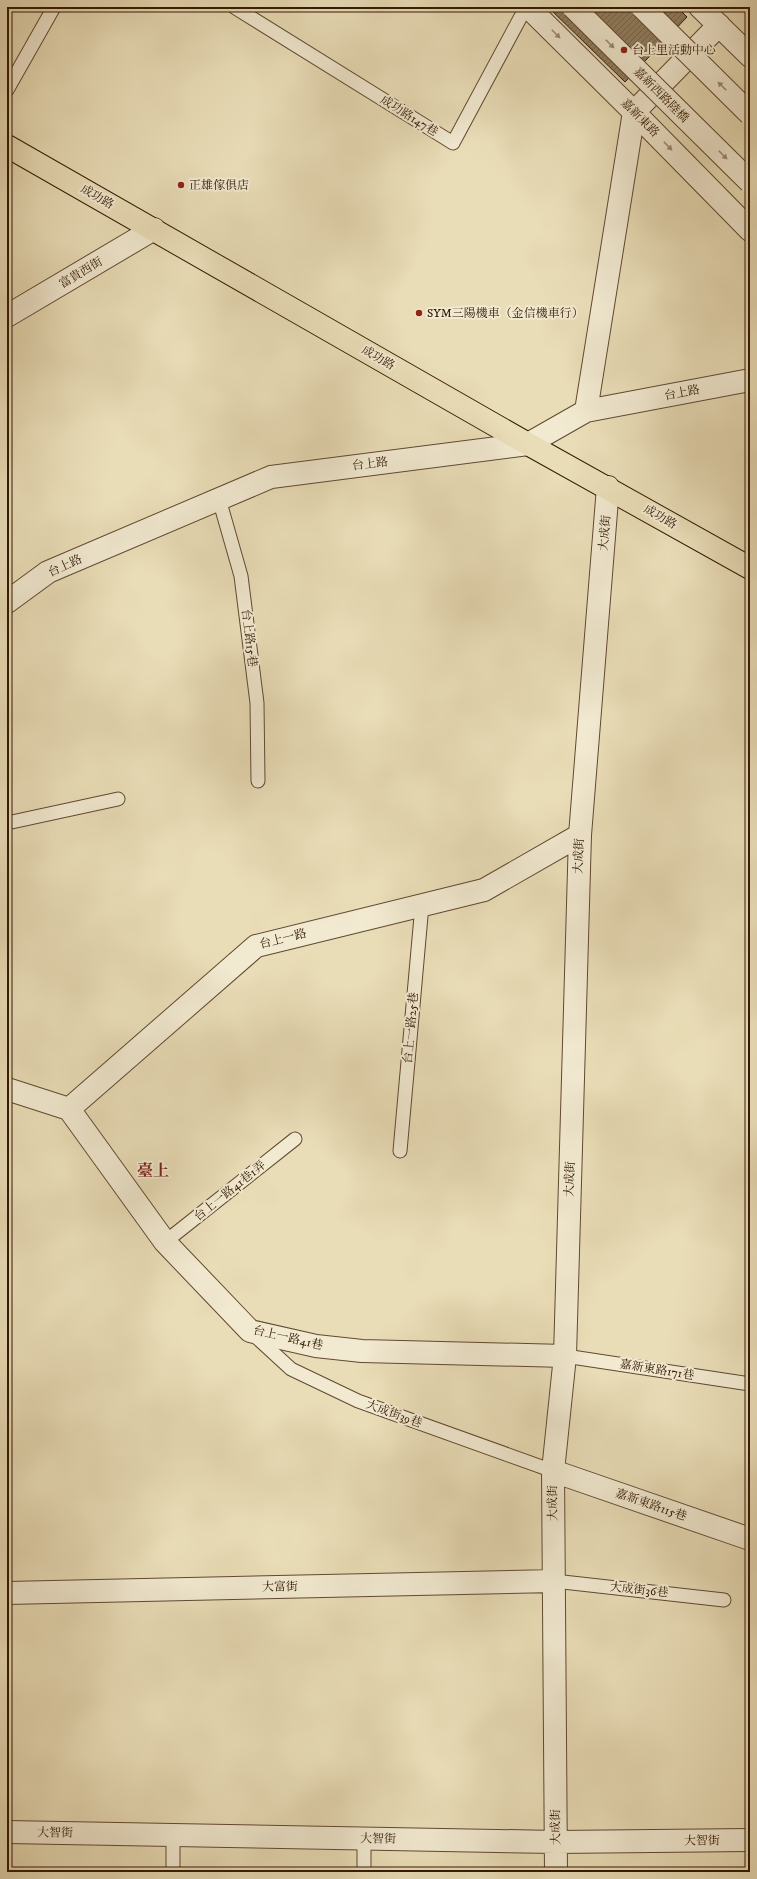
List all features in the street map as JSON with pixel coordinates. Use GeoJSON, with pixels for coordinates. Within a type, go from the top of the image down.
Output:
{"type":"FeatureCollection","features":[{"type":"Feature","properties":{"kind":"main road","name":"成功路"},"geometry":{"type":"LineString","coordinates":[[7,146],[528,444],[608,487],[750,568]]}},
{"type":"Feature","properties":{"kind":"street","name":"嘉新東路"},"geometry":{"type":"LineString","coordinates":[[527,7],[634,112],[750,230]]}},
{"type":"Feature","properties":{"kind":"street","name":"嘉新西路陸橋"},"geometry":{"type":"LineString","coordinates":[[573,7],[750,182]]}},
{"type":"Feature","properties":{"kind":"street"},"geometry":{"type":"LineString","coordinates":[[642,7],[750,114]]}},
{"type":"Feature","properties":{"kind":"street"},"geometry":{"type":"LineString","coordinates":[[700,7],[750,56]]}},
{"type":"Feature","properties":{"kind":"street"},"geometry":{"type":"LineString","coordinates":[[586,411],[634,112],[719,25]]}},
{"type":"Feature","properties":{"kind":"street","name":"富貴西街"},"geometry":{"type":"LineString","coordinates":[[7,316],[154,229]]}},
{"type":"Feature","properties":{"kind":"street","name":"台上路"},"geometry":{"type":"LineString","coordinates":[[7,602],[48,572],[271,477],[528,444],[586,411],[750,380]]}},
{"type":"Feature","properties":{"kind":"street","name":"大成街"},"geometry":{"type":"LineString","coordinates":[[556,1872],[552,1471],[565,1356],[580,835],[608,487]]}},
{"type":"Feature","properties":{"kind":"street","name":"台上一路"},"geometry":{"type":"LineString","coordinates":[[69,1109],[256,946],[484,890],[580,835]]}},
{"type":"Feature","properties":{"kind":"street"},"geometry":{"type":"LineString","coordinates":[[7,1089],[69,1109]]}},
{"type":"Feature","properties":{"kind":"street","name":"台上一路41巷"},"geometry":{"type":"LineString","coordinates":[[69,1109],[165,1242],[250,1331],[316,1346],[362,1351],[565,1356]]}},
{"type":"Feature","properties":{"kind":"street","name":"嘉新東路115巷"},"geometry":{"type":"LineString","coordinates":[[552,1471],[750,1539]]}},
{"type":"Feature","properties":{"kind":"street","name":"大富街"},"geometry":{"type":"LineString","coordinates":[[7,1593],[554,1581]]}},
{"type":"Feature","properties":{"kind":"street","name":"大智街"},"geometry":{"type":"LineString","coordinates":[[7,1832],[556,1842],[750,1840]]}},
{"type":"Feature","properties":{"kind":"lane"},"geometry":{"type":"LineString","coordinates":[[7,90],[54,7]]}},
{"type":"Feature","properties":{"kind":"lane","name":"成功路147巷"},"geometry":{"type":"LineString","coordinates":[[234,7],[453,143],[527,7]]}},
{"type":"Feature","properties":{"kind":"lane","name":"台上路15巷"},"geometry":{"type":"LineString","coordinates":[[219,499],[241,576],[257,702],[258,781]]}},
{"type":"Feature","properties":{"kind":"lane"},"geometry":{"type":"LineString","coordinates":[[7,823],[118,799]]}},
{"type":"Feature","properties":{"kind":"lane","name":"台上一路25巷"},"geometry":{"type":"LineString","coordinates":[[400,1151],[422,905]]}},
{"type":"Feature","properties":{"kind":"lane","name":"台上一路41巷1弄"},"geometry":{"type":"LineString","coordinates":[[165,1242],[295,1139]]}},
{"type":"Feature","properties":{"kind":"lane","name":"大成街39巷"},"geometry":{"type":"LineString","coordinates":[[250,1331],[291,1369],[358,1401],[552,1471]]}},
{"type":"Feature","properties":{"kind":"lane","name":"嘉新東路171巷"},"geometry":{"type":"LineString","coordinates":[[565,1356],[750,1384]]}},
{"type":"Feature","properties":{"kind":"lane","name":"大成街36巷"},"geometry":{"type":"LineString","coordinates":[[554,1581],[724,1600]]}},
{"type":"Feature","properties":{"kind":"lane"},"geometry":{"type":"LineString","coordinates":[[173,1836],[173,1872]]}},
{"type":"Feature","properties":{"kind":"lane"},"geometry":{"type":"LineString","coordinates":[[364,1839],[364,1872]]}},
{"type":"Feature","properties":{"kind":"building","name":"台上里活動中心"},"geometry":{"type":"Polygon","coordinates":[[[548,7],[677,7],[687,17],[625,82],[548,7]]]}},
{"type":"Feature","properties":{"kind":"place","name":"台上里活動中心"},"geometry":{"type":"Point","coordinates":[624,50]}},
{"type":"Feature","properties":{"kind":"place","name":"正雄傢俱店"},"geometry":{"type":"Point","coordinates":[181,185]}},
{"type":"Feature","properties":{"kind":"place","name":"SYM三陽機車（金信機車行）"},"geometry":{"type":"Point","coordinates":[419,313]}},
{"type":"Feature","properties":{"kind":"district","name":"臺上"},"geometry":{"type":"Point","coordinates":[153,1171]}}]}
